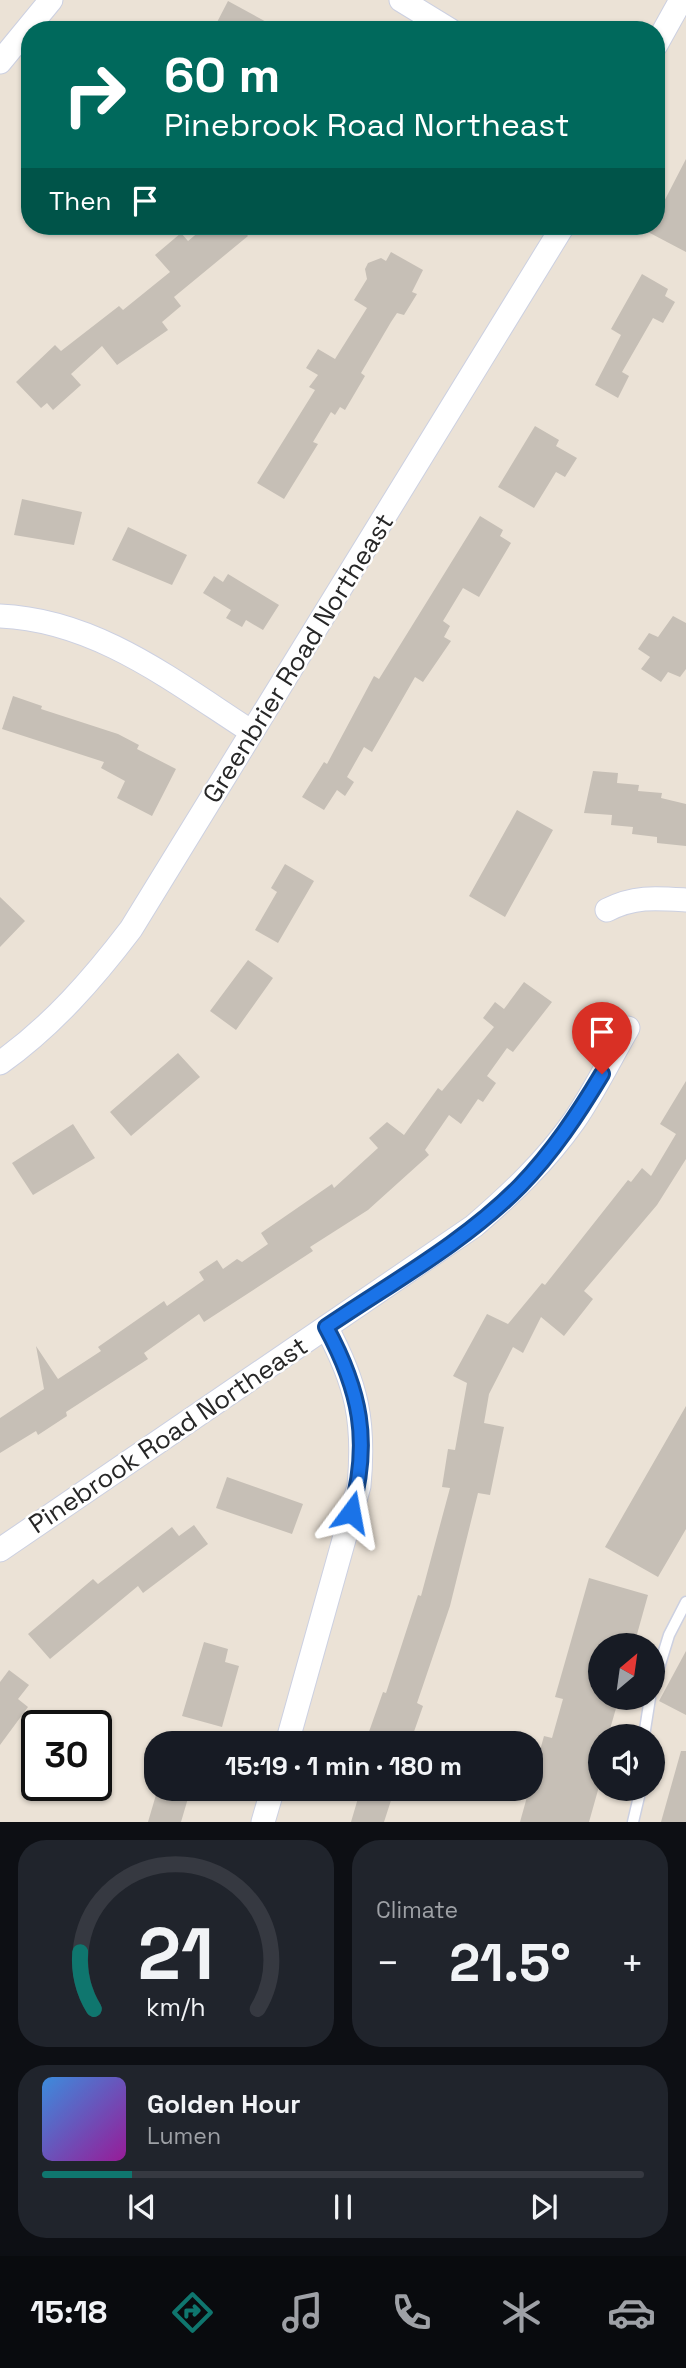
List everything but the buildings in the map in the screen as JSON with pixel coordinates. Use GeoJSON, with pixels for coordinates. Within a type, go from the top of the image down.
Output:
{"type":"FeatureCollection","features":[{"type":"Feature","properties":{"kind":"street"},"geometry":{"type":"LineString","coordinates":[[34,21],[51,0]]}},
{"type":"Feature","properties":{"kind":"street"},"geometry":{"type":"LineString","coordinates":[[401,0],[435,21]]}},
{"type":"Feature","properties":{"kind":"street"},"geometry":{"type":"LineString","coordinates":[[665,29],[681,0]]}},
{"type":"Feature","properties":{"kind":"street"},"geometry":{"type":"LineString","coordinates":[[0,62],[21,36]]}},
{"type":"Feature","properties":{"kind":"street","name":"Greenbrier Road Northeast"},"geometry":{"type":"LineString","coordinates":[[0,1063],[60,1013],[115,951],[253,732],[557,235]]}},
{"type":"Feature","properties":{"kind":"street"},"geometry":{"type":"LineString","coordinates":[[0,616],[57,624],[90,634],[133,656],[253,732]]}},
{"type":"Feature","properties":{"kind":"street"},"geometry":{"type":"LineString","coordinates":[[607,910],[625,900],[644,897],[686,900]]}},
{"type":"Feature","properties":{"kind":"street","name":"Pinebrook Road Northeast"},"geometry":{"type":"LineString","coordinates":[[0,1550],[474,1226],[518,1188],[575,1119],[628,1028]]}},
{"type":"Feature","properties":{"kind":"street"},"geometry":{"type":"LineString","coordinates":[[290,1731],[359,1486],[363,1447],[358,1403],[347,1366],[326,1327]]}},
{"type":"Feature","properties":{"kind":"street"},"geometry":{"type":"LineString","coordinates":[[263,1822],[269,1801]]}},
{"type":"Feature","properties":{"kind":"lane"},"geometry":{"type":"LineString","coordinates":[[665,1648],[686,1603]]}},
{"type":"Feature","properties":{"kind":"lane"},"geometry":{"type":"LineString","coordinates":[[633,1822],[638,1801]]}},
{"type":"Feature","properties":{"kind":"route"},"geometry":{"type":"LineString","coordinates":[[351,1512],[359,1486],[363,1447],[358,1403],[347,1366],[326,1327],[474,1226],[518,1188],[548,1155],[575,1119],[602,1074]]}}]}
